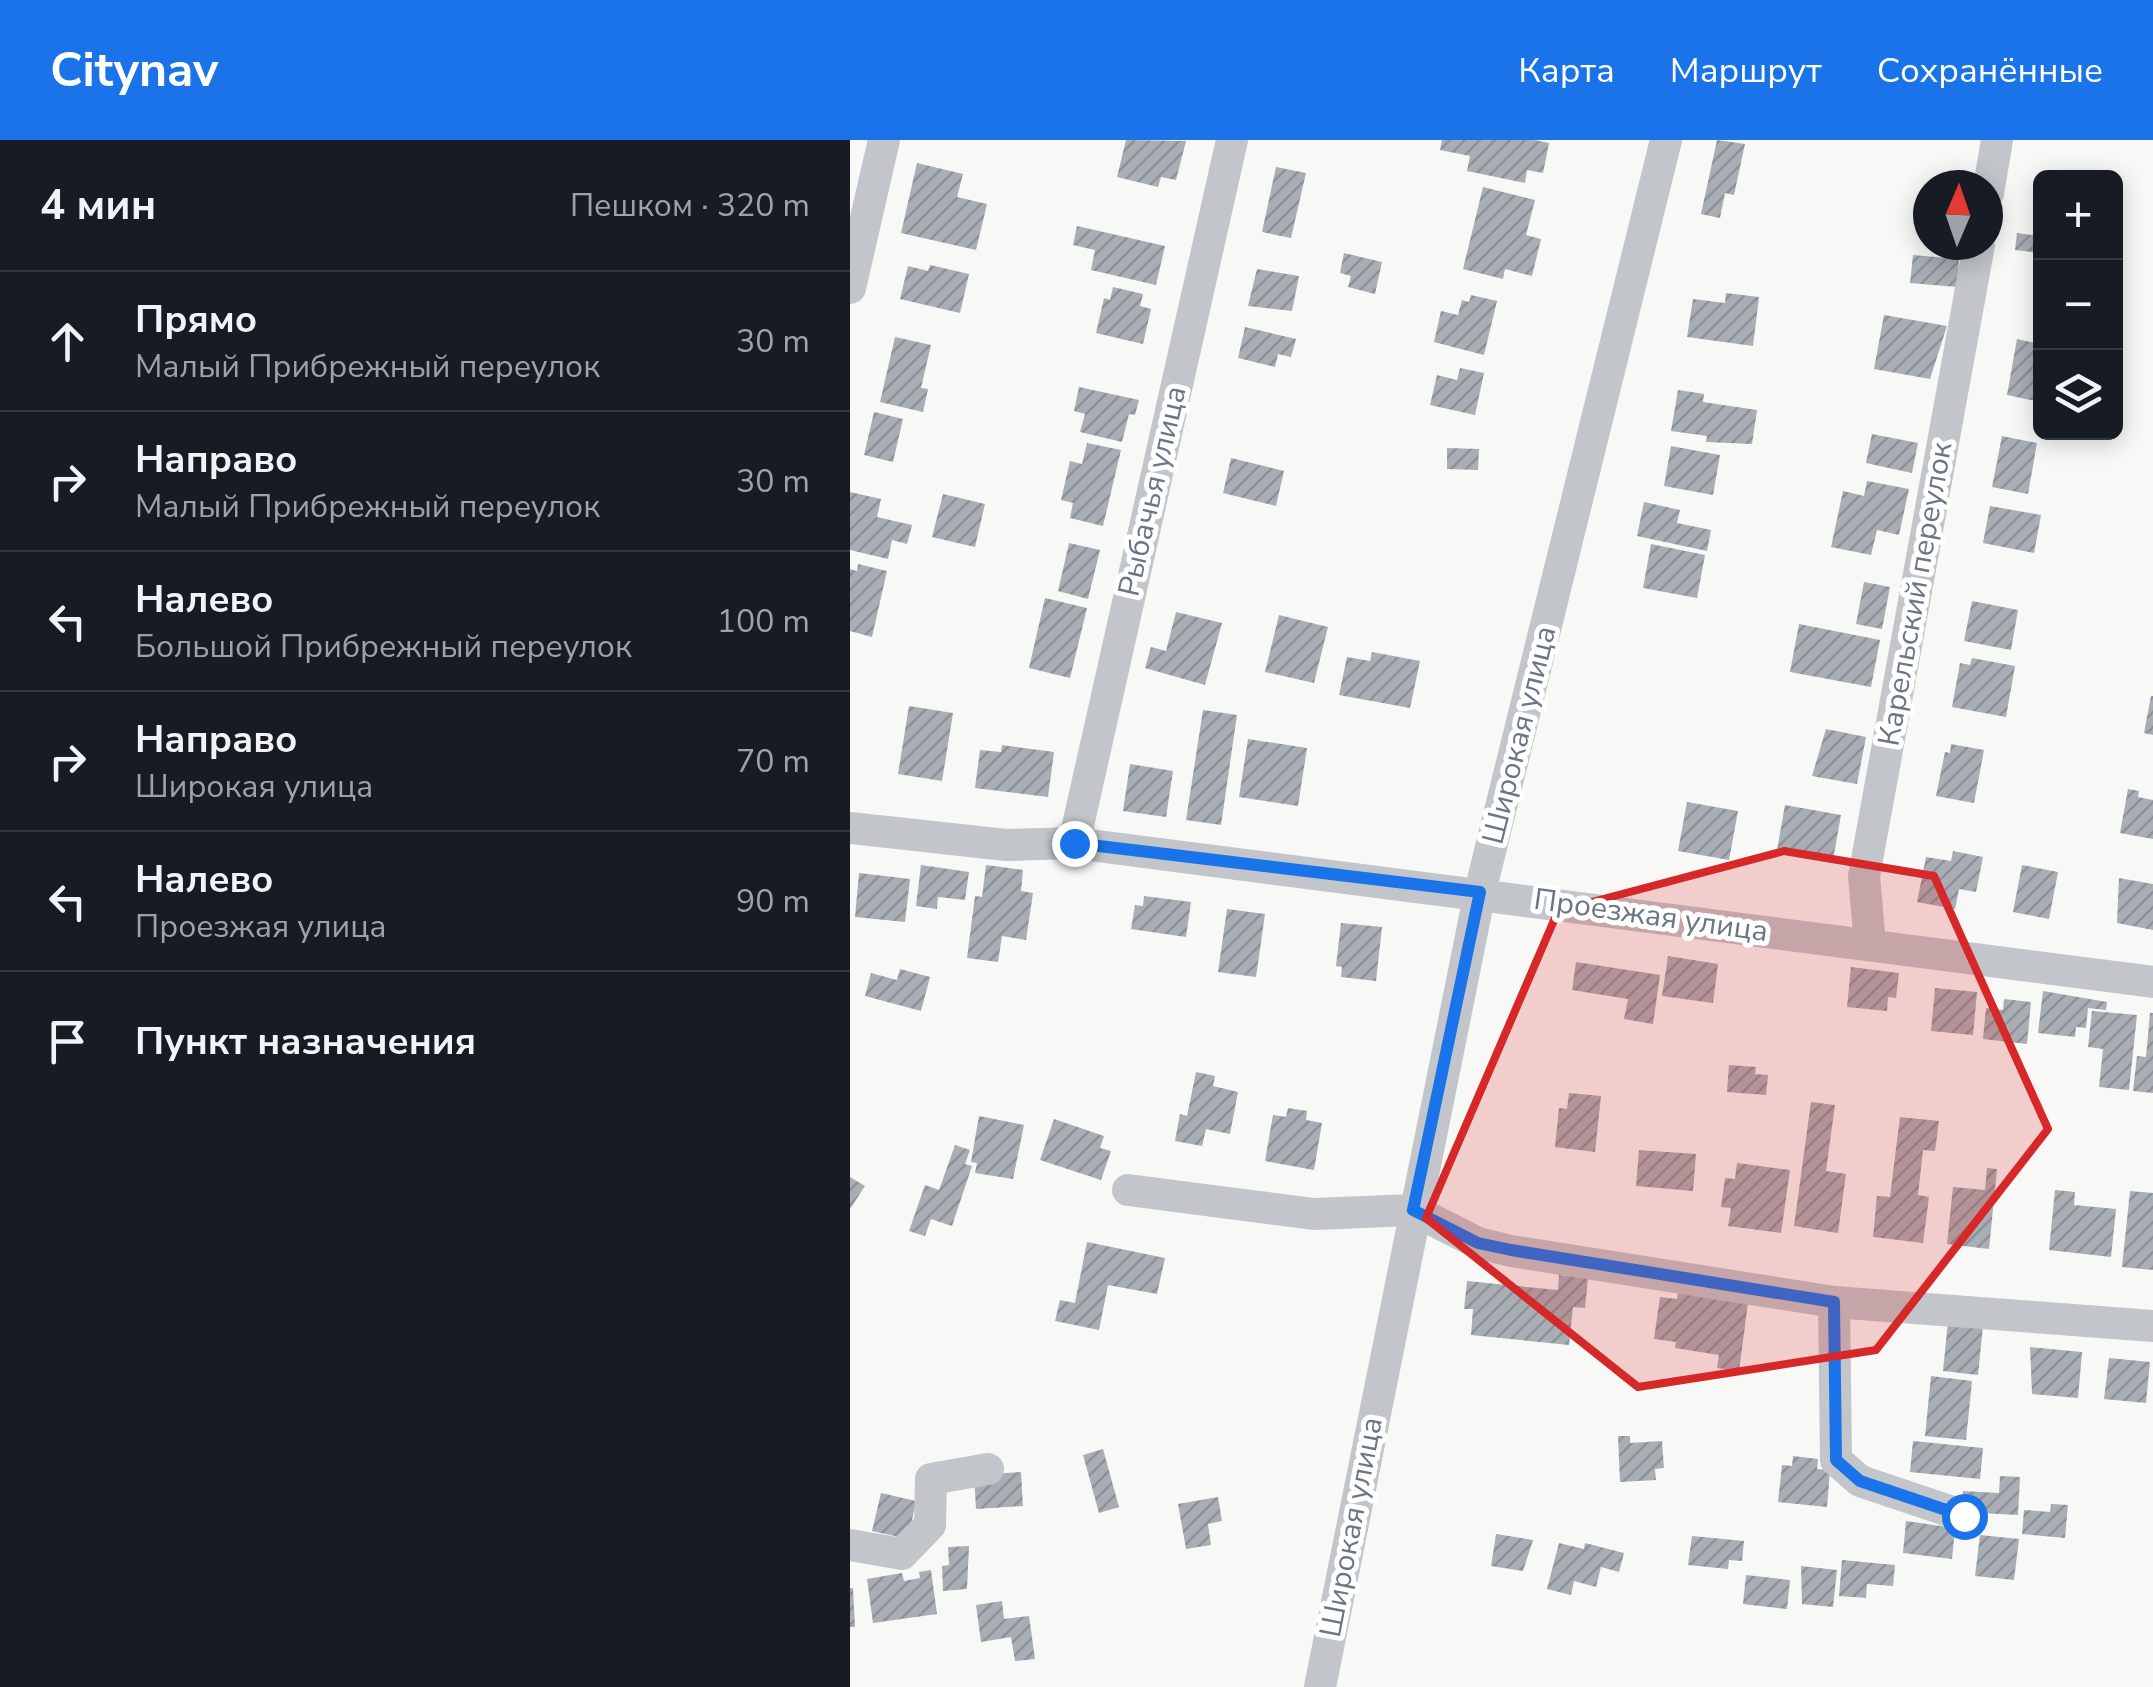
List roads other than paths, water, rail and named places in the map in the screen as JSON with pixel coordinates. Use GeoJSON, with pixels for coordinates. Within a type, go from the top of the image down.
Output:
{"type":"FeatureCollection","features":[{"type":"Feature","properties":{"kind":"street"},"geometry":{"type":"LineString","coordinates":[[850,288],[884,140]]}},
{"type":"Feature","properties":{"kind":"street","name":"Рыбачья улица"},"geometry":{"type":"LineString","coordinates":[[1074,843],[1232,140]]}},
{"type":"Feature","properties":{"kind":"street","name":"Широкая улица"},"geometry":{"type":"LineString","coordinates":[[1320,1687],[1480,892],[1666,140]]}},
{"type":"Feature","properties":{"kind":"street"},"geometry":{"type":"LineString","coordinates":[[1992,170],[1998,140]]}},
{"type":"Feature","properties":{"kind":"street","name":"Карельский переулок"},"geometry":{"type":"LineString","coordinates":[[1870,944],[1864,876],[1976,260]]}},
{"type":"Feature","properties":{"kind":"street","name":"Проезжая улица"},"geometry":{"type":"LineString","coordinates":[[850,828],[1006,845],[1074,843],[1480,892],[2153,982]]}},
{"type":"Feature","properties":{"kind":"street"},"geometry":{"type":"LineString","coordinates":[[1128,1190],[1314,1214],[1413,1210],[1478,1243],[1834,1302],[2153,1326]]}},
{"type":"Feature","properties":{"kind":"street"},"geometry":{"type":"LineString","coordinates":[[1834,1302],[1836,1460],[1860,1481],[1964,1516]]}},
{"type":"Feature","properties":{"kind":"street"},"geometry":{"type":"LineString","coordinates":[[850,1545],[902,1554],[930,1525],[931,1479],[988,1469]]}}]}
